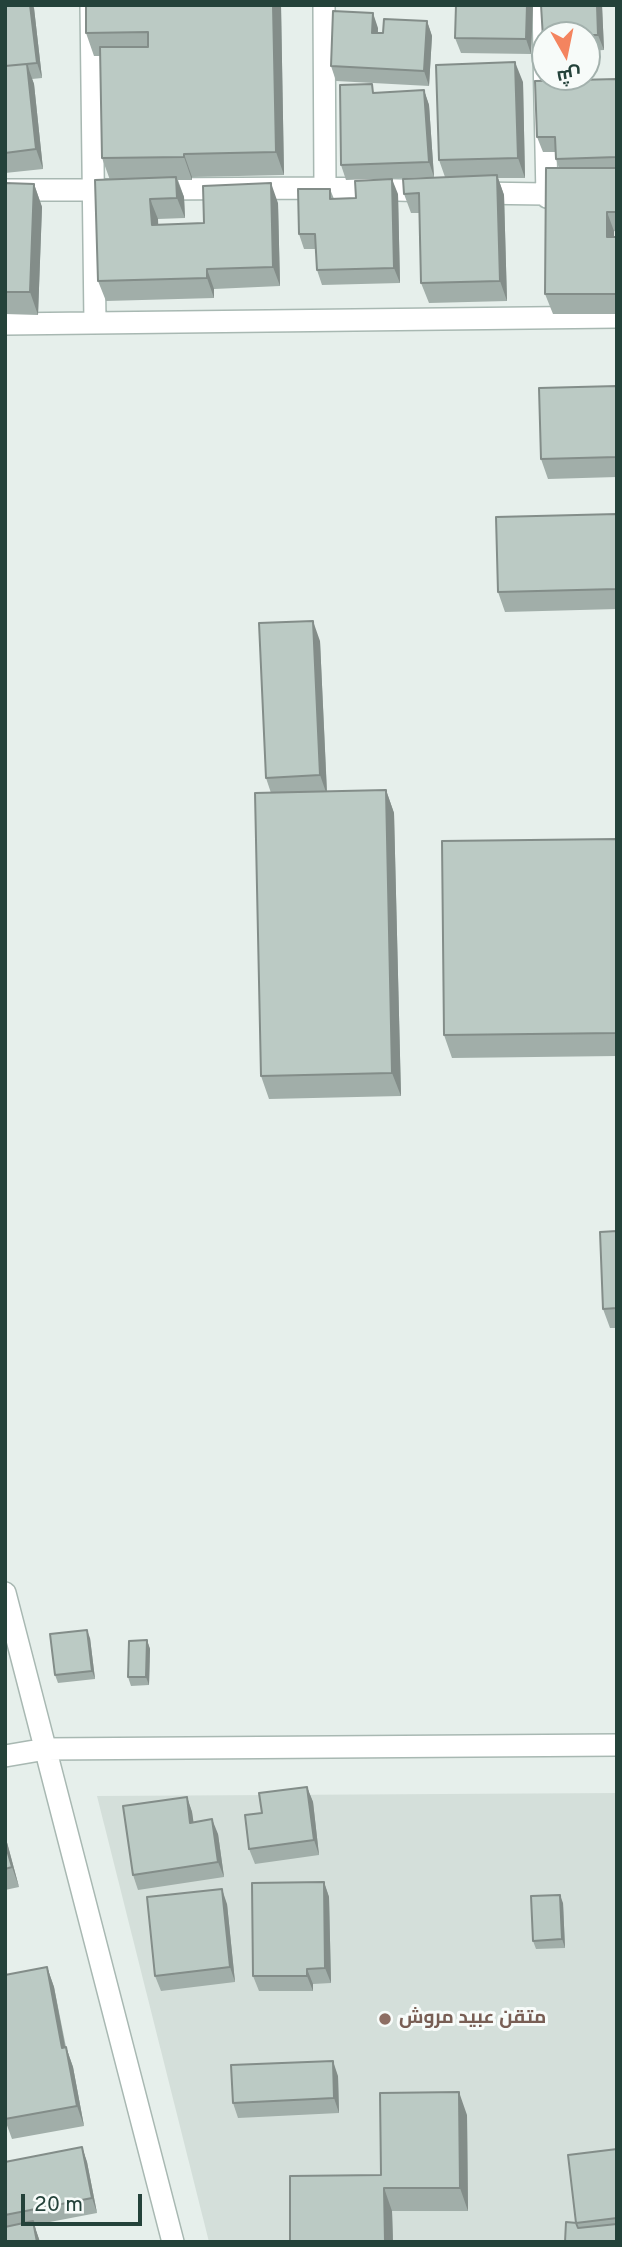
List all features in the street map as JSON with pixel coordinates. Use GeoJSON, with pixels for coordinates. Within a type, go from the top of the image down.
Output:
{"type":"FeatureCollection","features":[{"type":"Feature","properties":{"kind":"street"},"geometry":{"type":"LineString","coordinates":[[91,5],[95,323]]}},
{"type":"Feature","properties":{"kind":"street"},"geometry":{"type":"LineString","coordinates":[[324,5],[325,188]]}},
{"type":"Feature","properties":{"kind":"street"},"geometry":{"type":"LineString","coordinates":[[542,5],[547,223]]}},
{"type":"Feature","properties":{"kind":"street"},"geometry":{"type":"LineString","coordinates":[[5,190],[325,188],[617,195]]}},
{"type":"Feature","properties":{"kind":"street"},"geometry":{"type":"LineString","coordinates":[[5,324],[549,311],[617,317]]}},
{"type":"Feature","properties":{"kind":"street"},"geometry":{"type":"LineString","coordinates":[[5,1593],[173,2242]]}},
{"type":"Feature","properties":{"kind":"street"},"geometry":{"type":"LineString","coordinates":[[5,1756],[46,1749],[617,1745]]}},
{"type":"Feature","properties":{"kind":"shaded area","name":"متقن عبيد مروش"},"geometry":{"type":"Polygon","coordinates":[[[617,1793],[617,2242],[209,2242],[97,1796],[617,1793]]]}},
{"type":"Feature","properties":{"kind":"building"},"geometry":{"type":"Polygon","coordinates":[[[5,5],[30,5],[37,63],[5,66],[5,5]]]}},
{"type":"Feature","properties":{"kind":"building"},"geometry":{"type":"Polygon","coordinates":[[[86,5],[273,5],[276,152],[102,158],[100,47],[148,47],[148,32],[86,33],[86,5]]]}},
{"type":"Feature","properties":{"kind":"building"},"geometry":{"type":"Polygon","coordinates":[[[456,5],[527,5],[526,39],[455,38],[456,5]]]}},
{"type":"Feature","properties":{"kind":"building"},"geometry":{"type":"Polygon","coordinates":[[[541,5],[597,5],[598,21],[542,21],[541,5]]]}},
{"type":"Feature","properties":{"kind":"building"},"geometry":{"type":"Polygon","coordinates":[[[333,11],[373,13],[372,33],[383,33],[384,19],[427,21],[424,71],[331,66],[333,11]]]}},
{"type":"Feature","properties":{"kind":"building"},"geometry":{"type":"Polygon","coordinates":[[[515,62],[518,158],[439,160],[436,65],[515,62]]]}},
{"type":"Feature","properties":{"kind":"building"},"geometry":{"type":"Polygon","coordinates":[[[27,64],[36,149],[5,153],[5,66],[27,64]]]}},
{"type":"Feature","properties":{"kind":"building"},"geometry":{"type":"Polygon","coordinates":[[[601,79],[617,79],[617,157],[556,159],[555,137],[537,137],[535,91],[601,91],[601,79]]]}},
{"type":"Feature","properties":{"kind":"building"},"geometry":{"type":"Polygon","coordinates":[[[372,84],[373,93],[424,90],[429,162],[341,165],[340,85],[372,84]]]}},
{"type":"Feature","properties":{"kind":"building"},"geometry":{"type":"Polygon","coordinates":[[[546,168],[617,168],[617,212],[607,212],[607,237],[617,237],[617,294],[545,294],[546,168]]]}},
{"type":"Feature","properties":{"kind":"building"},"geometry":{"type":"Polygon","coordinates":[[[497,175],[500,281],[421,283],[419,193],[404,194],[403,179],[497,175]]]}},
{"type":"Feature","properties":{"kind":"building"},"geometry":{"type":"Polygon","coordinates":[[[176,177],[177,198],[150,199],[152,225],[204,223],[203,186],[271,183],[273,267],[207,269],[207,278],[98,281],[95,180],[176,177]]]}},
{"type":"Feature","properties":{"kind":"building"},"geometry":{"type":"Polygon","coordinates":[[[392,179],[394,268],[317,270],[315,234],[299,234],[298,189],[330,189],[330,199],[356,198],[355,181],[392,179]]]}},
{"type":"Feature","properties":{"kind":"building"},"geometry":{"type":"Polygon","coordinates":[[[5,183],[34,184],[30,292],[5,292],[5,183]]]}},
{"type":"Feature","properties":{"kind":"building"},"geometry":{"type":"Polygon","coordinates":[[[617,386],[617,457],[541,459],[539,388],[617,386]]]}},
{"type":"Feature","properties":{"kind":"building"},"geometry":{"type":"Polygon","coordinates":[[[617,514],[617,589],[498,592],[496,517],[617,514]]]}},
{"type":"Feature","properties":{"kind":"building"},"geometry":{"type":"Polygon","coordinates":[[[313,621],[320,775],[266,778],[259,623],[313,621]]]}},
{"type":"Feature","properties":{"kind":"building"},"geometry":{"type":"Polygon","coordinates":[[[386,790],[392,1073],[261,1076],[255,793],[386,790]]]}},
{"type":"Feature","properties":{"kind":"building"},"geometry":{"type":"Polygon","coordinates":[[[617,839],[617,1033],[444,1035],[442,841],[617,839]]]}},
{"type":"Feature","properties":{"kind":"building"},"geometry":{"type":"Polygon","coordinates":[[[617,1231],[617,1308],[603,1309],[600,1232],[617,1231]]]}},
{"type":"Feature","properties":{"kind":"building"},"geometry":{"type":"Polygon","coordinates":[[[87,1630],[92,1671],[55,1675],[50,1634],[87,1630]]]}},
{"type":"Feature","properties":{"kind":"building"},"geometry":{"type":"Polygon","coordinates":[[[147,1640],[146,1677],[128,1677],[129,1641],[147,1640]]]}},
{"type":"Feature","properties":{"kind":"building"},"geometry":{"type":"Polygon","coordinates":[[[307,1787],[314,1840],[249,1849],[245,1815],[262,1813],[259,1793],[307,1787]]]}},
{"type":"Feature","properties":{"kind":"building"},"geometry":{"type":"Polygon","coordinates":[[[187,1797],[190,1823],[212,1819],[218,1862],[133,1875],[123,1806],[187,1797]]]}},
{"type":"Feature","properties":{"kind":"building"},"geometry":{"type":"Polygon","coordinates":[[[5,1843],[12,1867],[5,1869],[5,1843]]]}},
{"type":"Feature","properties":{"kind":"building"},"geometry":{"type":"Polygon","coordinates":[[[324,1882],[325,1968],[307,1969],[307,1976],[253,1976],[252,1883],[324,1882]]]}},
{"type":"Feature","properties":{"kind":"building"},"geometry":{"type":"Polygon","coordinates":[[[222,1889],[230,1967],[155,1976],[147,1897],[222,1889]]]}},
{"type":"Feature","properties":{"kind":"building"},"geometry":{"type":"Polygon","coordinates":[[[560,1895],[562,1939],[533,1941],[531,1896],[560,1895]]]}},
{"type":"Feature","properties":{"kind":"building"},"geometry":{"type":"Polygon","coordinates":[[[47,1967],[62,2048],[66,2047],[77,2106],[5,2119],[5,1975],[47,1967]]]}},
{"type":"Feature","properties":{"kind":"building"},"geometry":{"type":"Polygon","coordinates":[[[333,2061],[334,2098],[233,2103],[231,2065],[333,2061]]]}},
{"type":"Feature","properties":{"kind":"building"},"geometry":{"type":"Polygon","coordinates":[[[459,2092],[460,2188],[384,2188],[385,2242],[290,2242],[290,2176],[381,2175],[380,2093],[459,2092]]]}},
{"type":"Feature","properties":{"kind":"building"},"geometry":{"type":"Polygon","coordinates":[[[82,2147],[92,2198],[5,2215],[5,2162],[82,2147]]]}},
{"type":"Feature","properties":{"kind":"building"},"geometry":{"type":"Polygon","coordinates":[[[617,2149],[617,2218],[576,2223],[568,2155],[617,2149]]]}},
{"type":"Feature","properties":{"kind":"building"},"geometry":{"type":"Polygon","coordinates":[[[33,2221],[37,2242],[5,2242],[5,2227],[33,2221]]]}},
{"type":"Feature","properties":{"kind":"building"},"geometry":{"type":"Polygon","coordinates":[[[566,2222],[577,2223],[578,2228],[617,2224],[617,2242],[565,2242],[566,2222]]]}},
{"type":"Feature","properties":{"kind":"place","name":"متقن عبيد مروش"},"geometry":{"type":"Point","coordinates":[385,2019]}}]}
